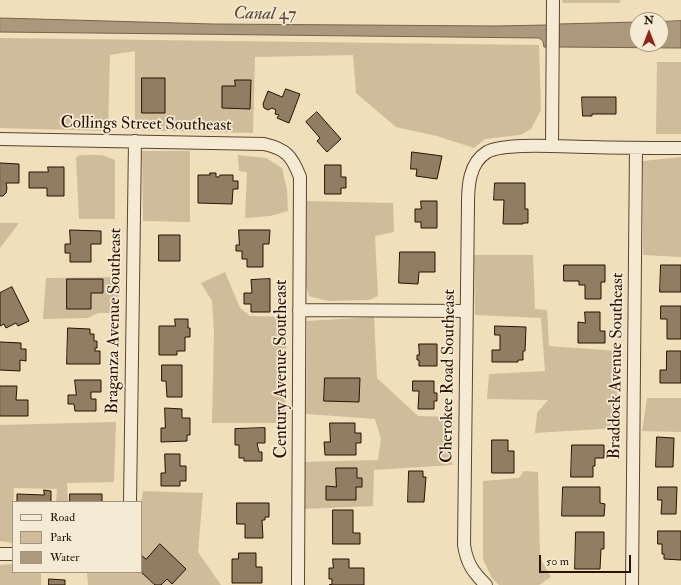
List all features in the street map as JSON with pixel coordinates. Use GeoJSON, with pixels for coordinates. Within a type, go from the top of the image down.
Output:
{"type":"FeatureCollection","features":[{"type":"Feature","properties":{"kind":"street"},"geometry":{"type":"LineString","coordinates":[[553,0],[552,146],[681,148]]}},
{"type":"Feature","properties":{"kind":"street","name":"Collings Street Southeast"},"geometry":{"type":"LineString","coordinates":[[0,139],[264,144],[277,147],[290,155]]}},
{"type":"Feature","properties":{"kind":"street","name":"Braganza Avenue Southeast"},"geometry":{"type":"LineString","coordinates":[[130,501],[135,141]]}},
{"type":"Feature","properties":{"kind":"street","name":"Cherokee Road Southeast"},"geometry":{"type":"LineString","coordinates":[[486,585],[474,572],[466,557],[464,545],[468,189],[471,173],[477,162],[487,152],[504,147],[552,146]]}},
{"type":"Feature","properties":{"kind":"street","name":"Braddock Avenue Southeast"},"geometry":{"type":"LineString","coordinates":[[632,585],[636,148]]}},
{"type":"Feature","properties":{"kind":"street","name":"Century Avenue Southeast"},"geometry":{"type":"LineString","coordinates":[[290,155],[300,177],[298,585]]}},
{"type":"Feature","properties":{"kind":"street"},"geometry":{"type":"LineString","coordinates":[[299,310],[466,311]]}},
{"type":"Feature","properties":{"kind":"street"},"geometry":{"type":"LineString","coordinates":[[0,554],[12,554]]}},
{"type":"Feature","properties":{"kind":"green space"},"geometry":{"type":"Polygon","coordinates":[[[562,0],[620,0],[620,3],[563,3],[562,0]]]}},
{"type":"Feature","properties":{"kind":"green space"},"geometry":{"type":"Polygon","coordinates":[[[0,38],[539,45],[541,110],[531,129],[520,135],[485,139],[474,148],[437,136],[396,127],[356,93],[353,55],[255,57],[253,133],[135,130],[135,51],[110,55],[108,131],[0,128],[0,38]]]}},
{"type":"Feature","properties":{"kind":"green space"},"geometry":{"type":"Polygon","coordinates":[[[657,62],[681,62],[681,134],[656,134],[657,62]]]}},
{"type":"Feature","properties":{"kind":"green space"},"geometry":{"type":"Polygon","coordinates":[[[142,151],[190,151],[190,222],[143,221],[142,151]]]}},
{"type":"Feature","properties":{"kind":"green space"},"geometry":{"type":"Polygon","coordinates":[[[82,155],[102,155],[115,160],[115,219],[79,219],[76,157],[82,155]]]}},
{"type":"Feature","properties":{"kind":"green space"},"geometry":{"type":"Polygon","coordinates":[[[238,155],[266,158],[282,168],[287,190],[288,211],[270,216],[245,218],[247,172],[239,171],[238,155]]]}},
{"type":"Feature","properties":{"kind":"green space"},"geometry":{"type":"Polygon","coordinates":[[[681,157],[681,257],[643,255],[643,161],[681,157]]]}},
{"type":"Feature","properties":{"kind":"green space"},"geometry":{"type":"Polygon","coordinates":[[[307,201],[393,203],[394,232],[375,236],[378,296],[369,300],[328,301],[309,296],[306,286],[307,201]]]}},
{"type":"Feature","properties":{"kind":"green space"},"geometry":{"type":"Polygon","coordinates":[[[0,223],[19,223],[0,248],[0,223]]]}},
{"type":"Feature","properties":{"kind":"green space"},"geometry":{"type":"Polygon","coordinates":[[[474,255],[533,255],[535,309],[547,310],[549,346],[618,351],[616,428],[535,433],[537,413],[548,400],[487,399],[489,374],[545,371],[541,318],[475,315],[474,255]]]}},
{"type":"Feature","properties":{"kind":"green space"},"geometry":{"type":"Polygon","coordinates":[[[225,272],[240,308],[250,316],[287,317],[285,423],[212,423],[214,332],[212,301],[201,283],[225,272]]]}},
{"type":"Feature","properties":{"kind":"green space"},"geometry":{"type":"Polygon","coordinates":[[[119,277],[118,313],[98,313],[88,318],[43,319],[46,278],[119,277]]]}},
{"type":"Feature","properties":{"kind":"green space"},"geometry":{"type":"Polygon","coordinates":[[[374,317],[377,378],[418,416],[454,417],[452,465],[374,470],[373,506],[303,509],[303,462],[378,460],[381,439],[375,419],[306,414],[307,321],[374,317]]]}},
{"type":"Feature","properties":{"kind":"green space"},"geometry":{"type":"Polygon","coordinates":[[[647,398],[681,398],[681,432],[642,431],[647,398]]]}},
{"type":"Feature","properties":{"kind":"green space"},"geometry":{"type":"Polygon","coordinates":[[[116,422],[114,482],[67,483],[68,501],[56,501],[57,489],[14,488],[13,501],[12,501],[12,543],[0,541],[0,425],[116,422]]]}},
{"type":"Feature","properties":{"kind":"green space"},"geometry":{"type":"Polygon","coordinates":[[[524,471],[538,472],[540,558],[551,577],[539,585],[499,585],[492,578],[483,559],[483,481],[519,478],[524,471]]]}},
{"type":"Feature","properties":{"kind":"green space"},"geometry":{"type":"Polygon","coordinates":[[[143,491],[203,493],[198,552],[221,585],[88,585],[87,573],[142,573],[141,501],[143,491]]]}},
{"type":"Feature","properties":{"kind":"green space"},"geometry":{"type":"Polygon","coordinates":[[[12,564],[12,573],[41,573],[41,585],[0,585],[0,565],[12,564]]]}},
{"type":"Feature","properties":{"kind":"water"},"geometry":{"type":"Polygon","coordinates":[[[0,18],[213,24],[547,25],[547,47],[544,47],[543,41],[539,38],[0,32],[0,18]]]}},
{"type":"Feature","properties":{"kind":"water"},"geometry":{"type":"Polygon","coordinates":[[[681,21],[681,48],[669,48],[669,22],[681,21]]]}},
{"type":"Feature","properties":{"kind":"water"},"geometry":{"type":"Polygon","coordinates":[[[629,22],[629,48],[559,47],[559,24],[629,22]]]}},
{"type":"Feature","properties":{"kind":"building"},"geometry":{"type":"Polygon","coordinates":[[[142,78],[165,78],[165,113],[142,113],[142,78]]]}},
{"type":"Feature","properties":{"kind":"building"},"geometry":{"type":"Polygon","coordinates":[[[235,80],[251,80],[250,109],[222,108],[222,86],[235,86],[235,80]]]}},
{"type":"Feature","properties":{"kind":"building"},"geometry":{"type":"Polygon","coordinates":[[[286,89],[300,94],[289,123],[277,118],[279,115],[275,114],[276,110],[272,108],[268,110],[264,108],[263,104],[268,91],[282,97],[286,89]]]}},
{"type":"Feature","properties":{"kind":"building"},"geometry":{"type":"Polygon","coordinates":[[[582,97],[616,97],[616,114],[592,114],[592,116],[583,116],[582,97]]]}},
{"type":"Feature","properties":{"kind":"building"},"geometry":{"type":"Polygon","coordinates":[[[317,112],[341,139],[327,152],[317,141],[320,138],[306,122],[317,112]]]}},
{"type":"Feature","properties":{"kind":"building"},"geometry":{"type":"Polygon","coordinates":[[[412,152],[442,156],[437,179],[416,176],[417,169],[411,169],[412,152]]]}},
{"type":"Feature","properties":{"kind":"building"},"geometry":{"type":"Polygon","coordinates":[[[0,163],[19,164],[19,183],[6,183],[6,193],[3,196],[0,196],[0,163]]]}},
{"type":"Feature","properties":{"kind":"building"},"geometry":{"type":"Polygon","coordinates":[[[325,165],[341,165],[341,177],[346,177],[346,188],[341,188],[341,194],[325,194],[325,165]]]}},
{"type":"Feature","properties":{"kind":"building"},"geometry":{"type":"Polygon","coordinates":[[[48,167],[64,167],[64,196],[47,196],[47,188],[29,188],[29,172],[48,172],[48,167]]]}},
{"type":"Feature","properties":{"kind":"building"},"geometry":{"type":"Polygon","coordinates":[[[210,173],[216,173],[216,177],[219,177],[220,175],[233,175],[233,181],[238,181],[238,189],[233,189],[232,204],[198,203],[198,175],[210,175],[210,173]]]}},
{"type":"Feature","properties":{"kind":"building"},"geometry":{"type":"Polygon","coordinates":[[[495,183],[525,183],[525,209],[528,209],[528,223],[503,224],[504,200],[494,200],[495,183]]]}},
{"type":"Feature","properties":{"kind":"building"},"geometry":{"type":"Polygon","coordinates":[[[421,201],[437,201],[437,228],[421,228],[421,222],[415,222],[415,209],[421,209],[421,201]]]}},
{"type":"Feature","properties":{"kind":"building"},"geometry":{"type":"Polygon","coordinates":[[[70,230],[101,231],[101,244],[91,244],[91,262],[70,262],[70,253],[65,253],[65,244],[70,244],[70,230]]]}},
{"type":"Feature","properties":{"kind":"building"},"geometry":{"type":"Polygon","coordinates":[[[239,230],[270,230],[269,244],[263,244],[263,267],[247,267],[247,259],[242,259],[242,251],[236,251],[236,245],[239,245],[239,230]]]}},
{"type":"Feature","properties":{"kind":"building"},"geometry":{"type":"Polygon","coordinates":[[[159,235],[180,235],[180,261],[159,261],[159,235]]]}},
{"type":"Feature","properties":{"kind":"building"},"geometry":{"type":"Polygon","coordinates":[[[400,252],[435,252],[435,272],[419,272],[418,284],[399,283],[400,252]]]}},
{"type":"Feature","properties":{"kind":"building"},"geometry":{"type":"Polygon","coordinates":[[[564,265],[605,265],[605,282],[601,282],[601,299],[585,299],[585,285],[579,285],[579,281],[564,281],[564,265]]]}},
{"type":"Feature","properties":{"kind":"building"},"geometry":{"type":"Polygon","coordinates":[[[661,265],[681,265],[681,292],[660,292],[661,265]]]}},
{"type":"Feature","properties":{"kind":"building"},"geometry":{"type":"Polygon","coordinates":[[[67,279],[103,279],[103,293],[91,293],[91,309],[67,309],[67,279]]]}},
{"type":"Feature","properties":{"kind":"building"},"geometry":{"type":"Polygon","coordinates":[[[270,279],[270,312],[251,312],[251,304],[244,304],[244,293],[252,293],[251,280],[270,279]]]}},
{"type":"Feature","properties":{"kind":"building"},"geometry":{"type":"Polygon","coordinates":[[[12,287],[29,321],[18,326],[16,323],[6,328],[4,324],[0,326],[0,293],[12,287]]]}},
{"type":"Feature","properties":{"kind":"building"},"geometry":{"type":"Polygon","coordinates":[[[661,306],[681,306],[681,339],[667,339],[667,319],[661,319],[661,306]]]}},
{"type":"Feature","properties":{"kind":"building"},"geometry":{"type":"Polygon","coordinates":[[[585,312],[600,312],[600,331],[605,331],[605,343],[578,343],[578,322],[585,323],[585,312]]]}},
{"type":"Feature","properties":{"kind":"building"},"geometry":{"type":"Polygon","coordinates":[[[175,319],[188,319],[190,337],[185,337],[185,351],[177,351],[177,355],[159,355],[159,326],[175,326],[175,319]]]}},
{"type":"Feature","properties":{"kind":"building"},"geometry":{"type":"Polygon","coordinates":[[[495,326],[526,327],[523,360],[518,360],[518,362],[492,362],[492,350],[500,350],[500,335],[495,335],[495,326]]]}},
{"type":"Feature","properties":{"kind":"building"},"geometry":{"type":"Polygon","coordinates":[[[68,328],[90,329],[90,334],[94,334],[94,341],[97,341],[97,348],[95,348],[95,351],[100,351],[100,364],[67,364],[68,328]]]}},
{"type":"Feature","properties":{"kind":"building"},"geometry":{"type":"Polygon","coordinates":[[[0,342],[21,343],[21,349],[26,349],[26,361],[20,360],[20,371],[0,370],[0,342]]]}},
{"type":"Feature","properties":{"kind":"building"},"geometry":{"type":"Polygon","coordinates":[[[419,344],[437,344],[437,366],[419,366],[417,355],[419,355],[419,344]]]}},
{"type":"Feature","properties":{"kind":"building"},"geometry":{"type":"Polygon","coordinates":[[[667,351],[681,351],[681,383],[660,383],[660,370],[666,370],[667,351]]]}},
{"type":"Feature","properties":{"kind":"building"},"geometry":{"type":"Polygon","coordinates":[[[162,365],[182,365],[182,397],[167,397],[166,381],[162,381],[162,365]]]}},
{"type":"Feature","properties":{"kind":"building"},"geometry":{"type":"Polygon","coordinates":[[[325,378],[360,378],[359,402],[324,401],[325,378]]]}},
{"type":"Feature","properties":{"kind":"building"},"geometry":{"type":"Polygon","coordinates":[[[75,380],[101,380],[101,392],[91,392],[91,399],[96,399],[96,411],[75,411],[74,404],[68,404],[68,395],[76,395],[75,380]]]}},
{"type":"Feature","properties":{"kind":"building"},"geometry":{"type":"Polygon","coordinates":[[[413,381],[434,381],[434,393],[437,393],[437,401],[434,401],[434,409],[418,409],[419,391],[413,391],[413,381]]]}},
{"type":"Feature","properties":{"kind":"building"},"geometry":{"type":"Polygon","coordinates":[[[0,386],[17,386],[16,400],[28,400],[28,416],[0,416],[0,386]]]}},
{"type":"Feature","properties":{"kind":"building"},"geometry":{"type":"Polygon","coordinates":[[[165,408],[182,409],[182,418],[190,418],[190,435],[187,435],[187,441],[161,442],[161,428],[165,428],[165,408]]]}},
{"type":"Feature","properties":{"kind":"building"},"geometry":{"type":"Polygon","coordinates":[[[330,423],[355,423],[355,433],[361,433],[361,443],[356,443],[356,455],[325,455],[324,442],[330,442],[330,423]]]}},
{"type":"Feature","properties":{"kind":"building"},"geometry":{"type":"Polygon","coordinates":[[[265,428],[265,443],[257,443],[259,452],[262,452],[262,461],[244,461],[244,458],[239,458],[239,445],[235,445],[235,429],[265,428]]]}},
{"type":"Feature","properties":{"kind":"building"},"geometry":{"type":"Polygon","coordinates":[[[657,437],[674,438],[673,467],[656,467],[657,437]]]}},
{"type":"Feature","properties":{"kind":"building"},"geometry":{"type":"Polygon","coordinates":[[[492,440],[508,440],[508,451],[514,451],[514,473],[492,473],[492,440]]]}},
{"type":"Feature","properties":{"kind":"building"},"geometry":{"type":"Polygon","coordinates":[[[572,445],[604,445],[604,458],[595,458],[593,477],[571,477],[572,445]]]}},
{"type":"Feature","properties":{"kind":"building"},"geometry":{"type":"Polygon","coordinates":[[[165,454],[180,454],[180,466],[186,466],[186,481],[180,481],[180,486],[161,486],[161,473],[165,473],[165,454]]]}},
{"type":"Feature","properties":{"kind":"building"},"geometry":{"type":"Polygon","coordinates":[[[336,468],[357,468],[357,478],[362,478],[362,487],[356,487],[356,500],[326,500],[326,486],[336,487],[336,468]]]}},
{"type":"Feature","properties":{"kind":"building"},"geometry":{"type":"Polygon","coordinates":[[[409,471],[423,471],[423,477],[426,477],[424,502],[408,502],[409,471]]]}},
{"type":"Feature","properties":{"kind":"building"},"geometry":{"type":"Polygon","coordinates":[[[563,487],[600,487],[600,503],[605,504],[604,516],[562,516],[563,487]]]}},
{"type":"Feature","properties":{"kind":"building"},"geometry":{"type":"Polygon","coordinates":[[[658,487],[677,487],[676,514],[661,514],[662,500],[658,500],[658,487]]]}},
{"type":"Feature","properties":{"kind":"building"},"geometry":{"type":"Polygon","coordinates":[[[44,490],[51,491],[51,501],[17,501],[17,494],[44,495],[44,490]]]}},
{"type":"Feature","properties":{"kind":"building"},"geometry":{"type":"Polygon","coordinates":[[[70,494],[102,494],[102,501],[70,501],[70,494]]]}},
{"type":"Feature","properties":{"kind":"building"},"geometry":{"type":"Polygon","coordinates":[[[237,503],[269,503],[269,517],[265,517],[265,520],[262,520],[263,538],[245,538],[245,524],[237,524],[237,503]]]}},
{"type":"Feature","properties":{"kind":"building"},"geometry":{"type":"Polygon","coordinates":[[[333,510],[353,510],[353,533],[360,533],[360,544],[333,544],[333,510]]]}},
{"type":"Feature","properties":{"kind":"building"},"geometry":{"type":"Polygon","coordinates":[[[658,531],[681,531],[681,560],[664,559],[664,554],[662,554],[662,544],[658,544],[658,531]]]}},
{"type":"Feature","properties":{"kind":"building"},"geometry":{"type":"Polygon","coordinates":[[[576,532],[604,532],[604,549],[601,549],[600,569],[575,569],[576,532]]]}},
{"type":"Feature","properties":{"kind":"building"},"geometry":{"type":"Polygon","coordinates":[[[160,544],[186,569],[172,584],[167,579],[161,585],[155,585],[142,573],[142,556],[146,559],[160,544]]]}},
{"type":"Feature","properties":{"kind":"building"},"geometry":{"type":"Polygon","coordinates":[[[239,553],[256,553],[256,567],[262,567],[262,583],[232,583],[232,559],[238,559],[239,553]]]}},
{"type":"Feature","properties":{"kind":"building"},"geometry":{"type":"Polygon","coordinates":[[[333,559],[349,559],[349,568],[364,568],[364,585],[329,585],[332,584],[332,579],[329,579],[329,568],[333,568],[333,559]]]}},
{"type":"Feature","properties":{"kind":"building"},"geometry":{"type":"Polygon","coordinates":[[[49,579],[65,580],[65,585],[49,585],[49,579]]]}},
{"type":"Feature","properties":{"kind":"water label","name":"Canal 47"},"geometry":{"type":"Point","coordinates":[265,15]}}]}
